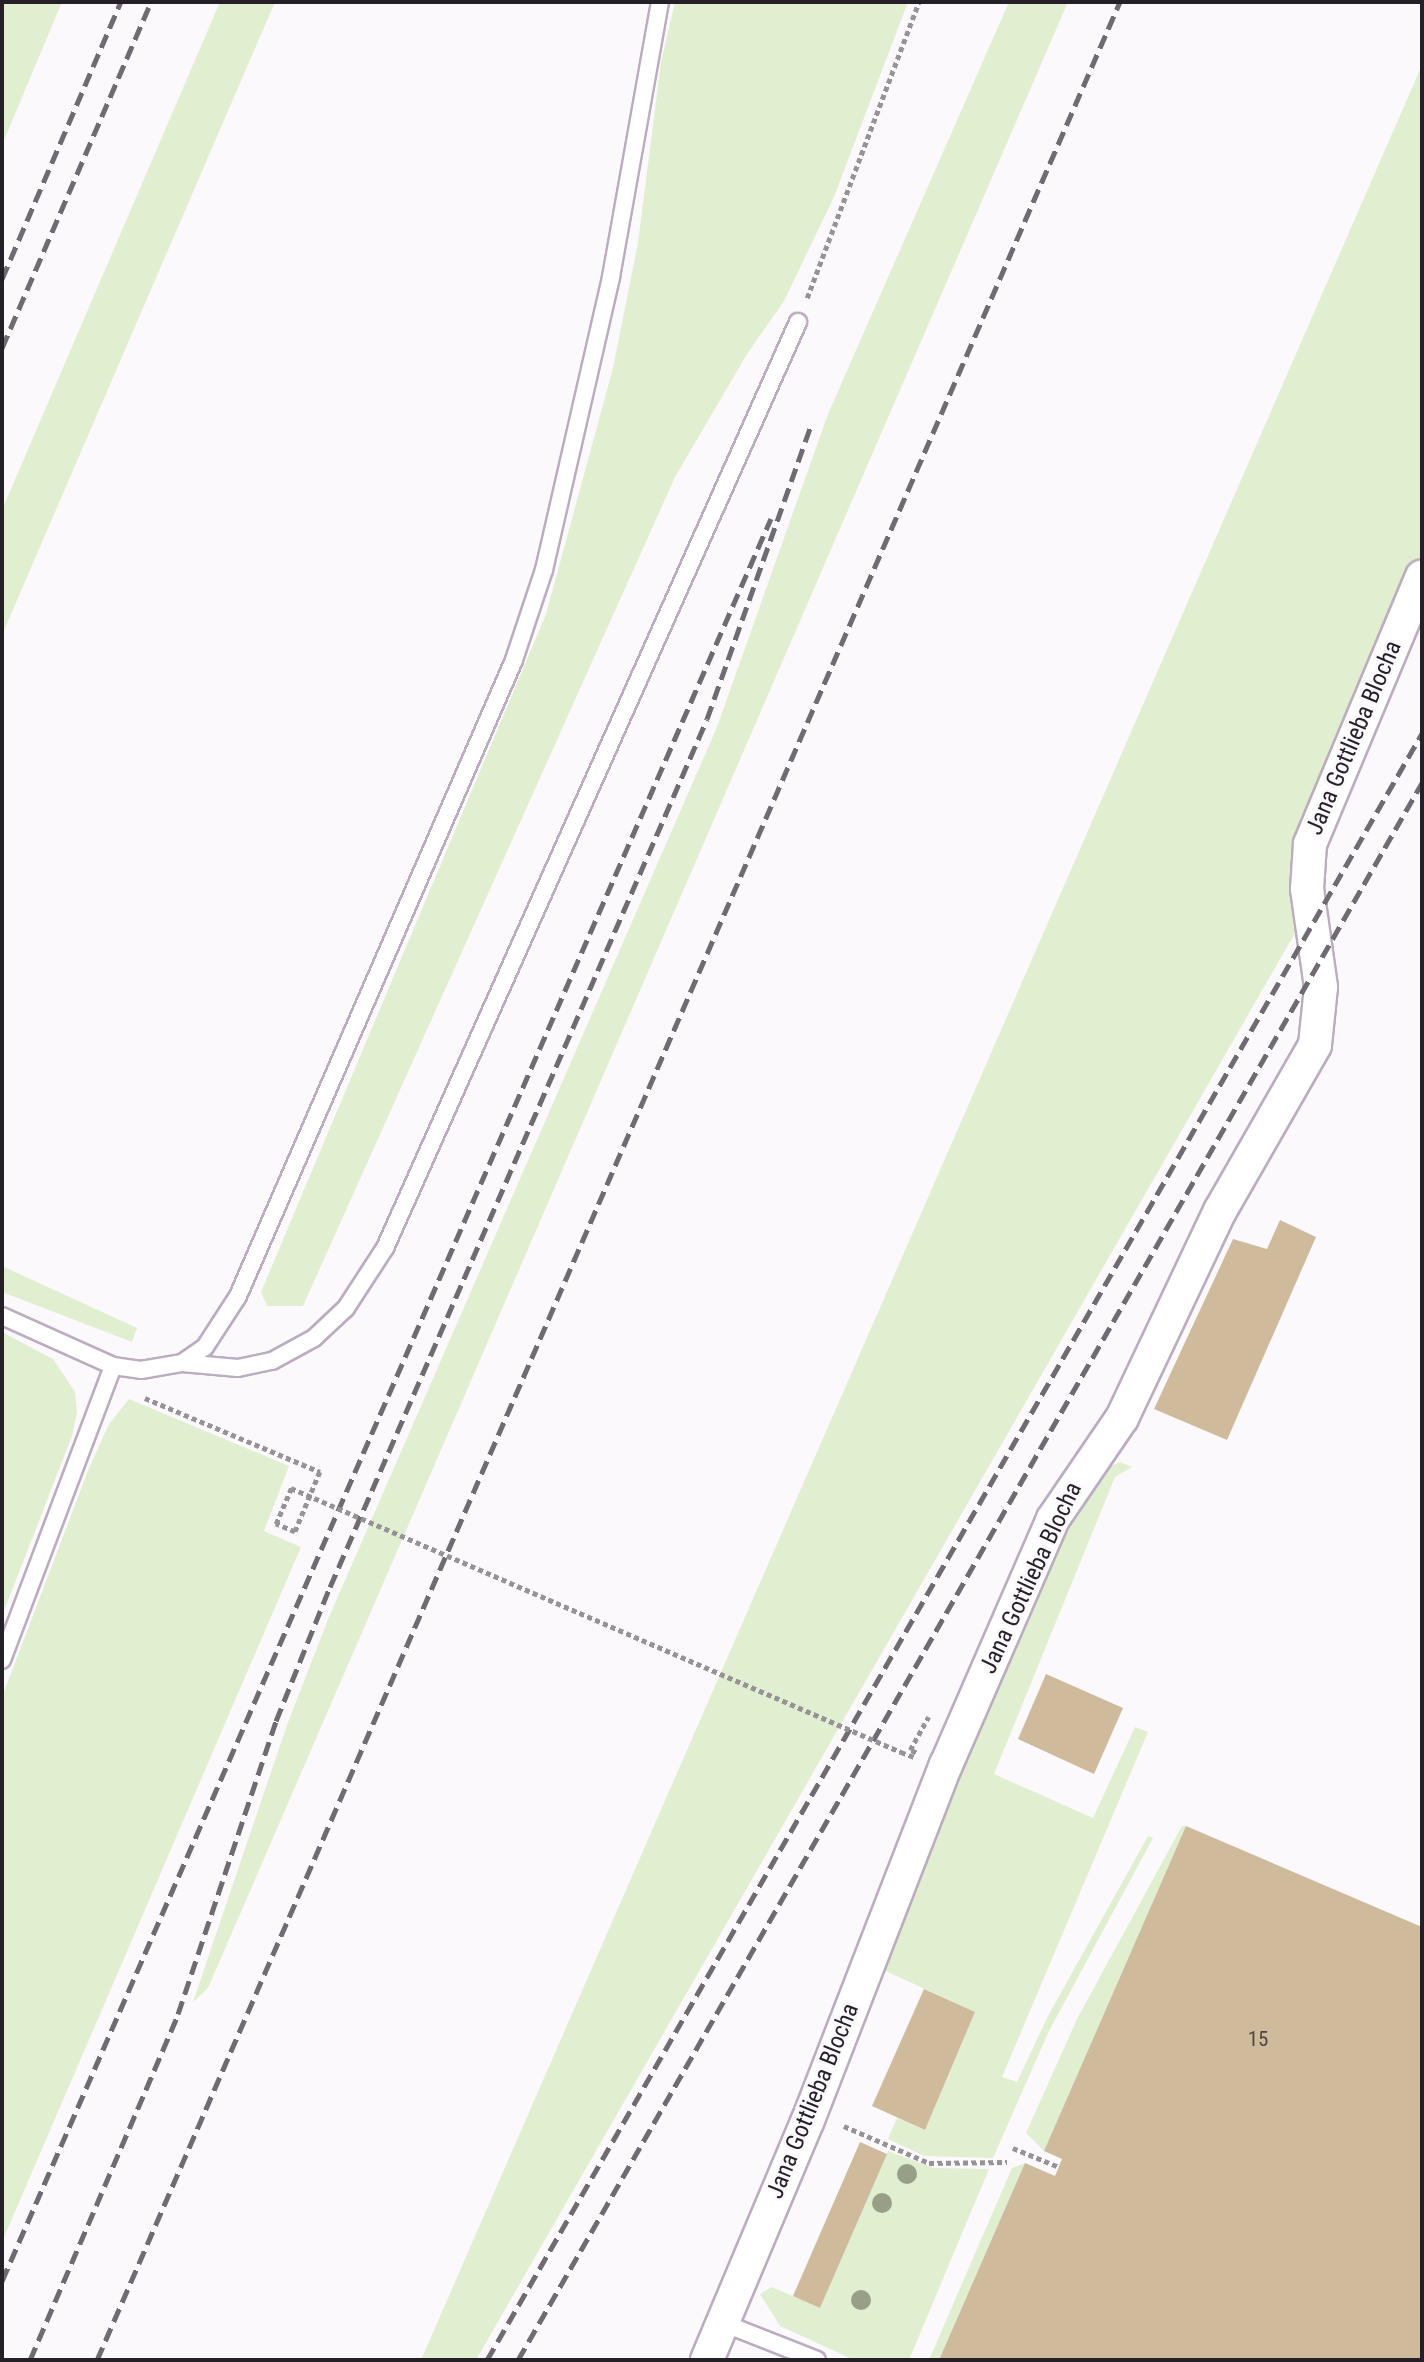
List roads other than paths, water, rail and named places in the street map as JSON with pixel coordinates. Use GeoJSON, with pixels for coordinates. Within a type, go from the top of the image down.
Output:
{"type":"FeatureCollection","features":[{"type":"Feature","properties":{"kind":"street","name":"Jana Gottlieba Blocha"},"geometry":{"type":"LineString","coordinates":[[707,2360],[811,2112],[946,1765],[1053,1519],[1122,1418],[1220,1211],[1315,1045],[1321,987],[1307,889],[1310,844],[1422,576]]}},
{"type":"Feature","properties":{"kind":"lane"},"geometry":{"type":"LineString","coordinates":[[182,1363],[205,1347],[238,1296],[514,660],[544,570],[611,277],[660,2]]}},
{"type":"Feature","properties":{"kind":"lane"},"geometry":{"type":"LineString","coordinates":[[2,1316],[113,1366],[141,1370],[182,1363],[237,1368],[272,1361],[314,1338],[346,1308],[386,1248],[798,322]]}},
{"type":"Feature","properties":{"kind":"lane"},"geometry":{"type":"LineString","coordinates":[[2,1660],[113,1366]]}},
{"type":"Feature","properties":{"kind":"lane"},"geometry":{"type":"LineString","coordinates":[[723,2323],[817,2360]]}},
{"type":"Feature","properties":{"kind":"railway"},"geometry":{"type":"LineString","coordinates":[[2,279],[121,2]]}},
{"type":"Feature","properties":{"kind":"railway"},"geometry":{"type":"LineString","coordinates":[[2,348],[151,2]]}},
{"type":"Feature","properties":{"kind":"railway"},"geometry":{"type":"LineString","coordinates":[[97,2360],[1120,2]]}},
{"type":"Feature","properties":{"kind":"railway"},"geometry":{"type":"LineString","coordinates":[[30,2360],[178,2014],[276,1721],[330,1587],[707,719],[810,428]]}},
{"type":"Feature","properties":{"kind":"railway"},"geometry":{"type":"LineString","coordinates":[[2,2281],[771,518]]}},
{"type":"Feature","properties":{"kind":"railway"},"geometry":{"type":"LineString","coordinates":[[487,2360],[1422,733]]}},
{"type":"Feature","properties":{"kind":"railway"},"geometry":{"type":"LineString","coordinates":[[518,2360],[1422,783]]}}]}
